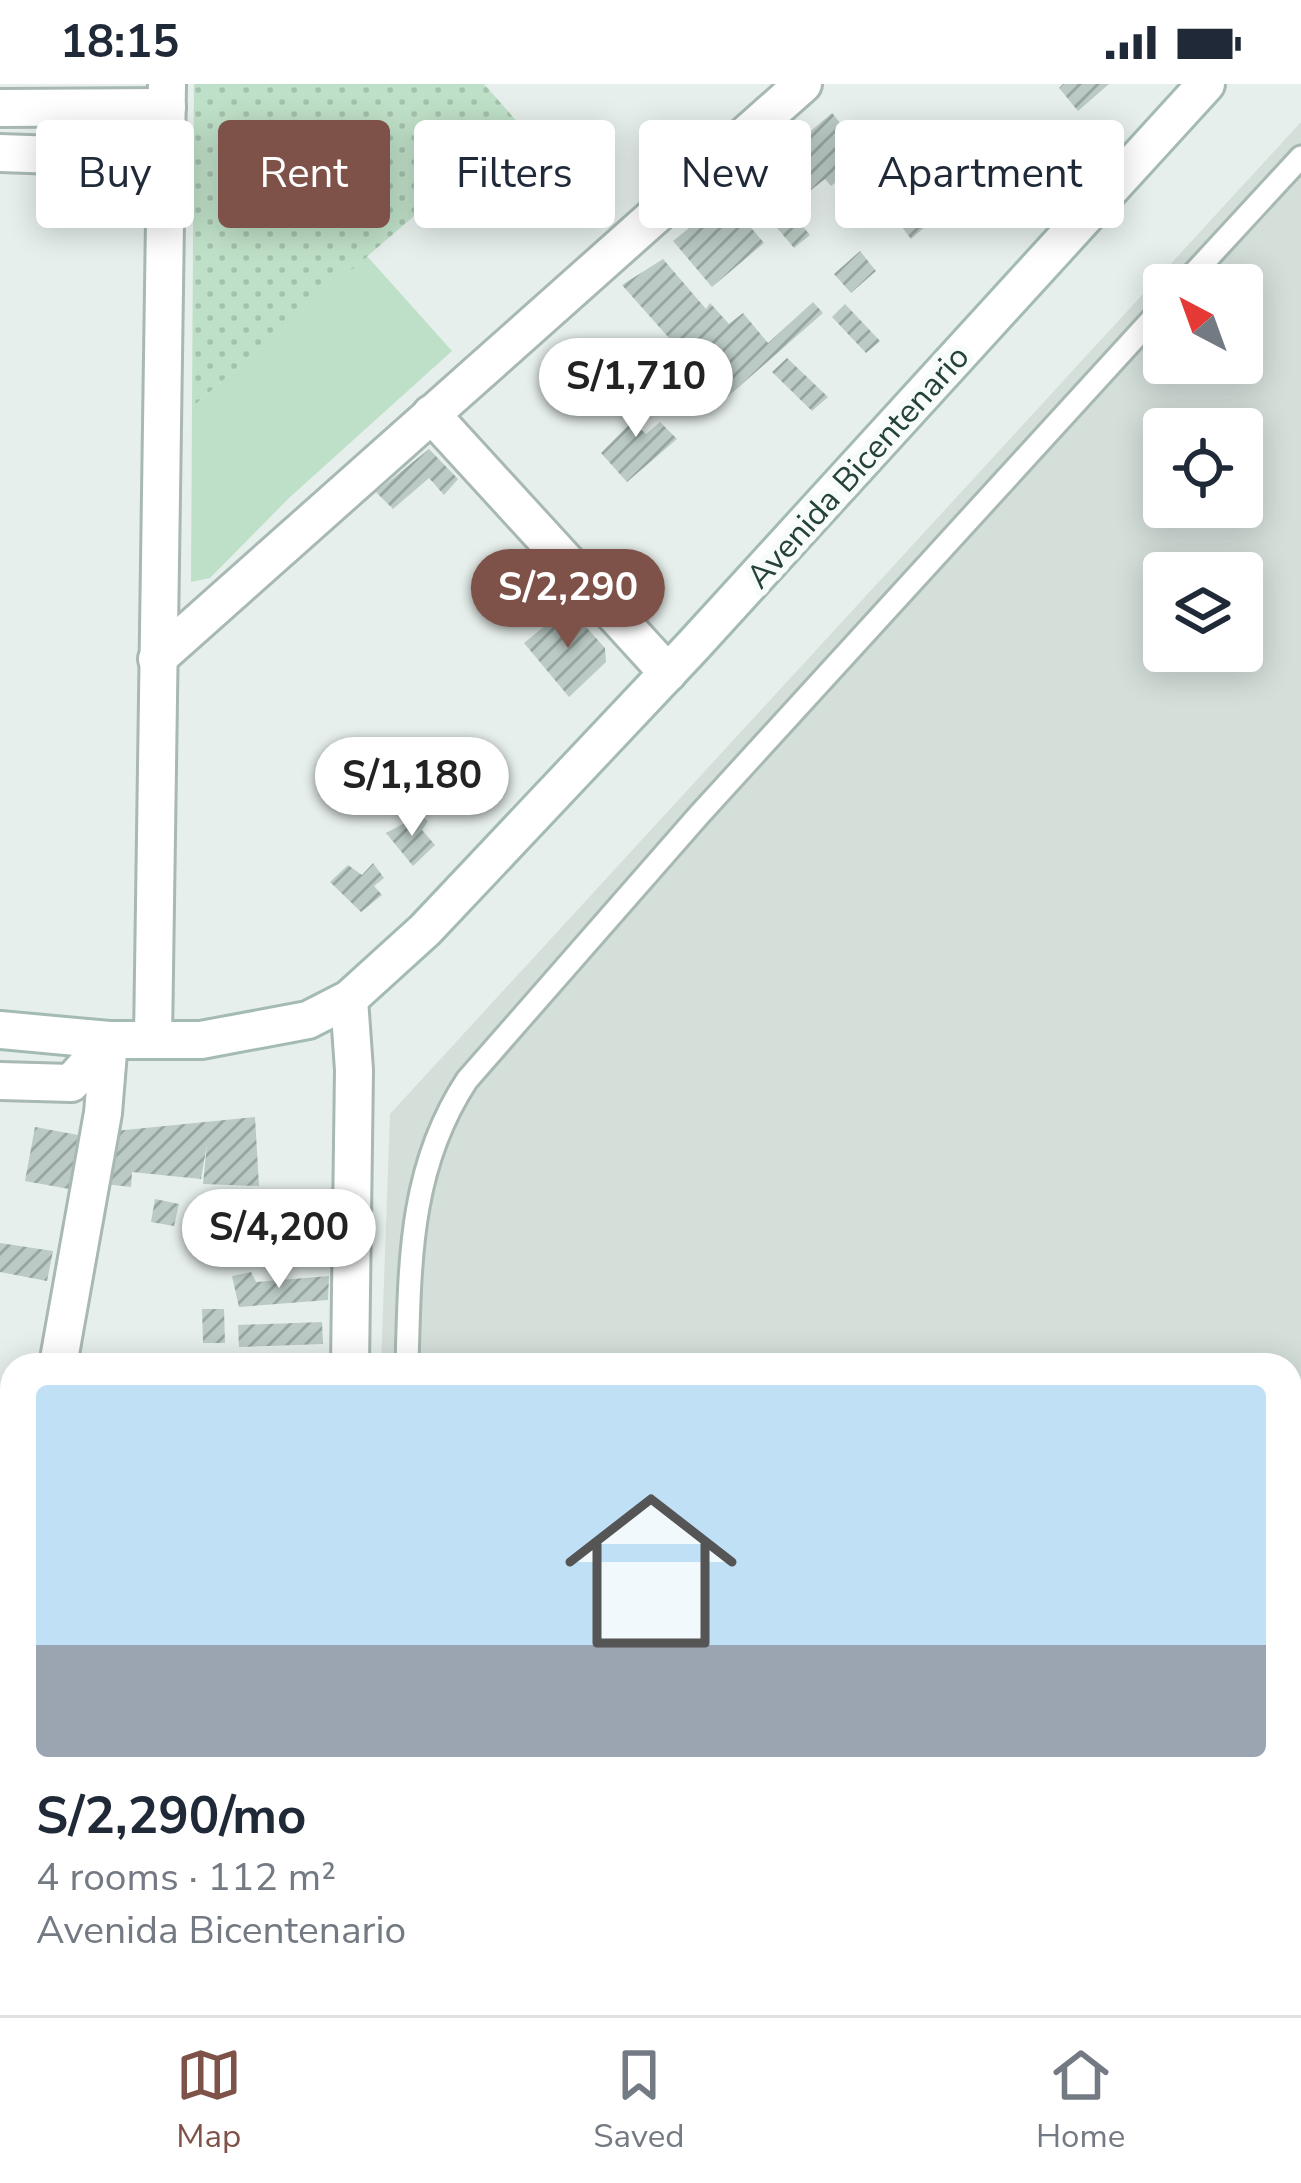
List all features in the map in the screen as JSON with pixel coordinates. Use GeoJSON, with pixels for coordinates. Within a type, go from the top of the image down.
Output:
{"type":"FeatureCollection","features":[{"type":"Feature","properties":{"kind":"street","name":"Avenida Bicentenario"},"geometry":{"type":"LineString","coordinates":[[0,1030],[109,1040],[260,1032],[308,1020],[350,999],[425,930],[668,673],[1206,84]]}},
{"type":"Feature","properties":{"kind":"street"},"geometry":{"type":"LineString","coordinates":[[157,659],[431,415],[779,92]]}},
{"type":"Feature","properties":{"kind":"street"},"geometry":{"type":"LineString","coordinates":[[0,108],[166,96]]}},
{"type":"Feature","properties":{"kind":"street"},"geometry":{"type":"LineString","coordinates":[[0,153],[36,154]]}},
{"type":"Feature","properties":{"kind":"street"},"geometry":{"type":"LineString","coordinates":[[153,1040],[166,228]]}},
{"type":"Feature","properties":{"kind":"street"},"geometry":{"type":"LineString","coordinates":[[431,415],[668,673]]}},
{"type":"Feature","properties":{"kind":"street"},"geometry":{"type":"LineString","coordinates":[[350,999],[355,1070],[350,1353]]}},
{"type":"Feature","properties":{"kind":"street"},"geometry":{"type":"LineString","coordinates":[[0,1081],[70,1083],[109,1040]]}},
{"type":"Feature","properties":{"kind":"street"},"geometry":{"type":"LineString","coordinates":[[60,1353],[103,1113],[109,1040]]}},
{"type":"Feature","properties":{"kind":"lane"},"geometry":{"type":"LineString","coordinates":[[1202,264],[1301,157]]}},
{"type":"Feature","properties":{"kind":"lane"},"geometry":{"type":"LineString","coordinates":[[408,1353],[422,1175],[442,1118],[467,1080],[699,814],[1143,329]]}},
{"type":"Feature","properties":{"kind":"shaded area"},"geometry":{"type":"Polygon","coordinates":[[[1301,122],[1301,1353],[381,1353],[390,1114],[1143,294],[1143,384],[1263,384],[1263,264],[1171,264],[1301,122]]]}},
{"type":"Feature","properties":{"kind":"green space"},"geometry":{"type":"Polygon","coordinates":[[[194,84],[484,84],[516,120],[414,120],[414,216],[192,407],[194,84]]]}},
{"type":"Feature","properties":{"kind":"green space"},"geometry":{"type":"Polygon","coordinates":[[[367,256],[452,351],[289,498],[210,578],[191,582],[192,407],[367,256]]]}},
{"type":"Feature","properties":{"kind":"building"},"geometry":{"type":"Polygon","coordinates":[[[1063,84],[1109,84],[1078,111],[1059,88],[1063,84]]]}},
{"type":"Feature","properties":{"kind":"building"},"geometry":{"type":"Polygon","coordinates":[[[832,113],[838,120],[835,183],[831,186],[825,179],[811,190],[811,131],[832,113]]]}},
{"type":"Feature","properties":{"kind":"building"},"geometry":{"type":"Polygon","coordinates":[[[689,228],[751,228],[764,243],[712,287],[673,241],[689,228]]]}},
{"type":"Feature","properties":{"kind":"building"},"geometry":{"type":"Polygon","coordinates":[[[777,228],[804,228],[810,235],[794,248],[777,228]]]}},
{"type":"Feature","properties":{"kind":"building"},"geometry":{"type":"Polygon","coordinates":[[[903,228],[924,228],[911,239],[903,228]]]}},
{"type":"Feature","properties":{"kind":"building"},"geometry":{"type":"Polygon","coordinates":[[[860,251],[876,271],[851,293],[834,274],[860,251]]]}},
{"type":"Feature","properties":{"kind":"building"},"geometry":{"type":"Polygon","coordinates":[[[663,259],[706,309],[710,303],[729,324],[743,313],[768,343],[813,302],[823,313],[724,400],[622,285],[663,259]]]}},
{"type":"Feature","properties":{"kind":"building"},"geometry":{"type":"Polygon","coordinates":[[[845,304],[880,341],[866,353],[832,317],[845,304]]]}},
{"type":"Feature","properties":{"kind":"building"},"geometry":{"type":"Polygon","coordinates":[[[787,358],[828,397],[812,411],[772,372],[787,358]]]}},
{"type":"Feature","properties":{"kind":"building"},"geometry":{"type":"Polygon","coordinates":[[[631,390],[649,413],[635,424],[646,434],[660,422],[677,439],[627,482],[601,453],[630,424],[613,404],[631,390]]]}},
{"type":"Feature","properties":{"kind":"building"},"geometry":{"type":"Polygon","coordinates":[[[429,449],[458,479],[444,495],[429,478],[393,509],[376,492],[429,449]]]}},
{"type":"Feature","properties":{"kind":"building"},"geometry":{"type":"Polygon","coordinates":[[[568,607],[605,648],[606,662],[569,697],[524,643],[568,607]]]}},
{"type":"Feature","properties":{"kind":"building"},"geometry":{"type":"Polygon","coordinates":[[[420,815],[428,821],[422,830],[435,845],[413,866],[386,833],[420,815]]]}},
{"type":"Feature","properties":{"kind":"building"},"geometry":{"type":"Polygon","coordinates":[[[373,863],[384,878],[374,886],[382,895],[361,912],[330,882],[348,865],[362,875],[373,863]]]}},
{"type":"Feature","properties":{"kind":"building"},"geometry":{"type":"Polygon","coordinates":[[[255,1117],[259,1186],[203,1184],[207,1144],[201,1179],[132,1172],[131,1187],[106,1184],[115,1131],[255,1117]]]}},
{"type":"Feature","properties":{"kind":"building"},"geometry":{"type":"Polygon","coordinates":[[[35,1127],[78,1135],[69,1189],[25,1181],[35,1127]]]}},
{"type":"Feature","properties":{"kind":"building"},"geometry":{"type":"Polygon","coordinates":[[[155,1199],[179,1204],[174,1226],[151,1222],[155,1199]]]}},
{"type":"Feature","properties":{"kind":"building"},"geometry":{"type":"Polygon","coordinates":[[[255,1206],[263,1219],[229,1243],[220,1230],[255,1206]]]}},
{"type":"Feature","properties":{"kind":"building"},"geometry":{"type":"Polygon","coordinates":[[[326,1240],[328,1259],[298,1261],[296,1242],[326,1240]]]}},
{"type":"Feature","properties":{"kind":"building"},"geometry":{"type":"Polygon","coordinates":[[[0,1243],[53,1251],[47,1281],[0,1272],[0,1243]]]}},
{"type":"Feature","properties":{"kind":"building"},"geometry":{"type":"Polygon","coordinates":[[[251,1272],[256,1282],[329,1276],[328,1300],[239,1307],[232,1276],[251,1272]]]}},
{"type":"Feature","properties":{"kind":"building"},"geometry":{"type":"Polygon","coordinates":[[[202,1309],[224,1309],[225,1343],[203,1343],[202,1309]]]}},
{"type":"Feature","properties":{"kind":"building"},"geometry":{"type":"Polygon","coordinates":[[[322,1322],[323,1344],[239,1347],[238,1325],[322,1322]]]}}]}
